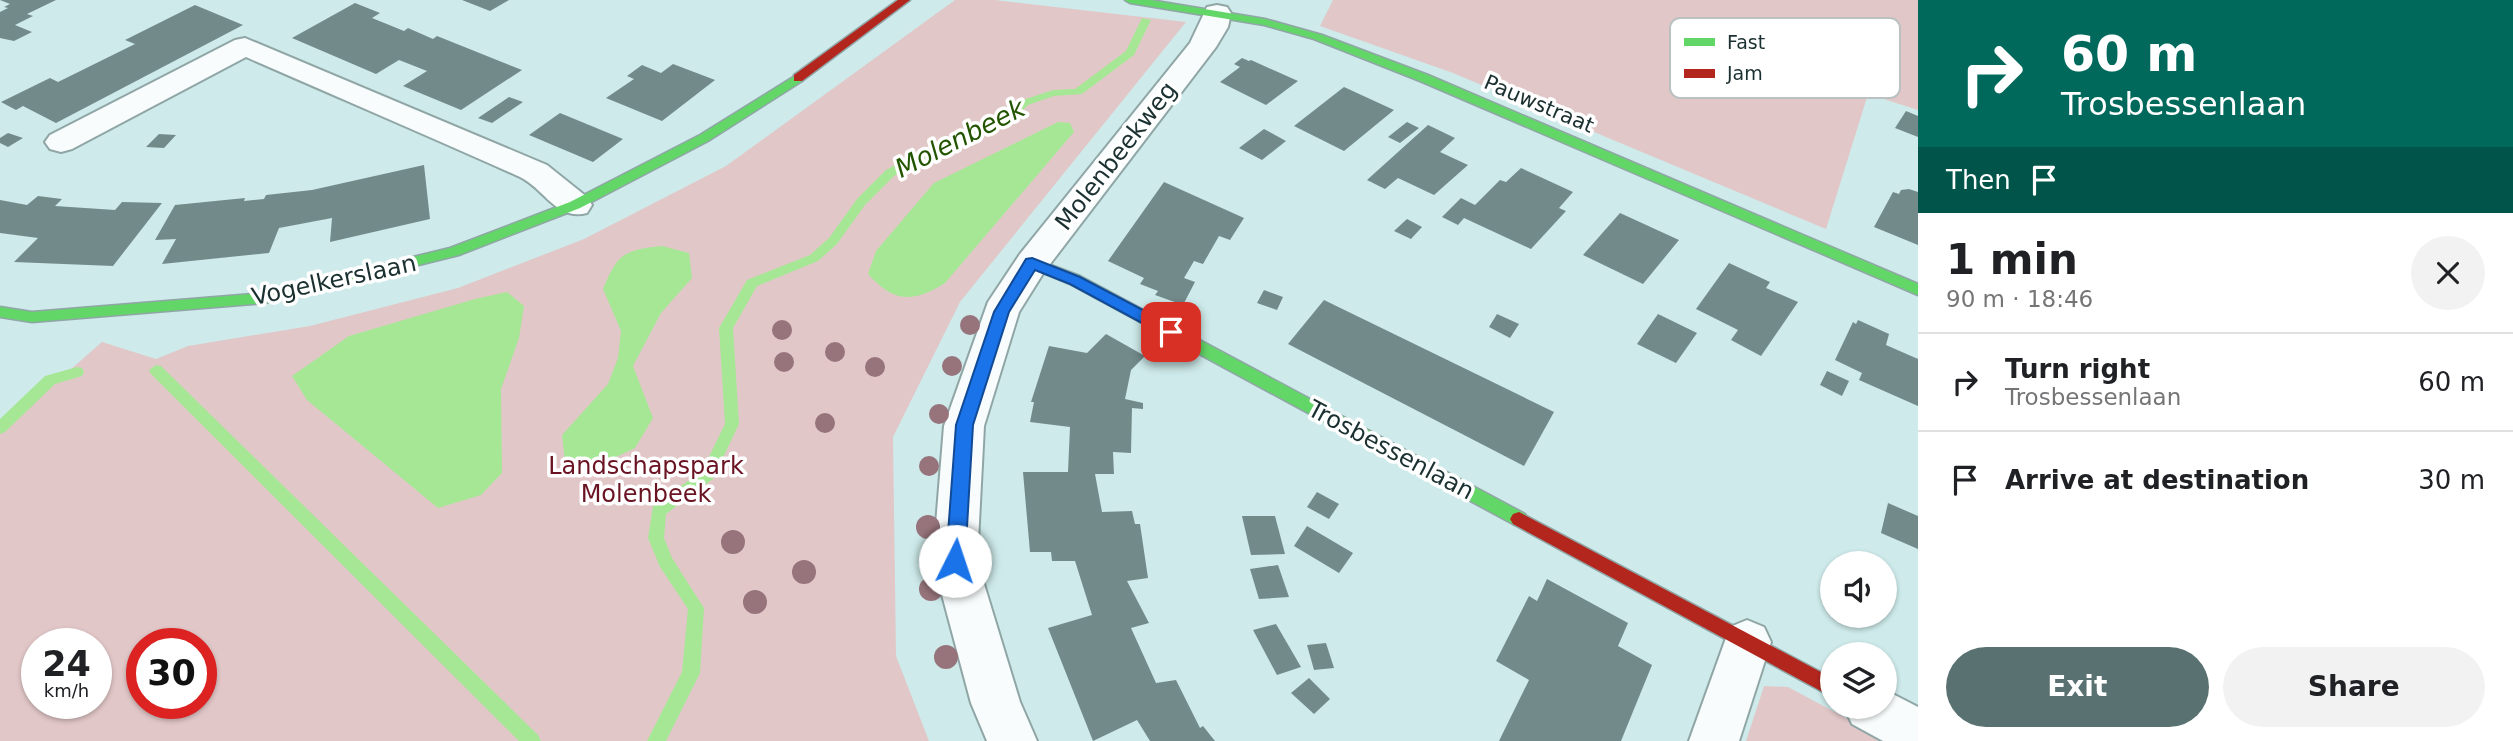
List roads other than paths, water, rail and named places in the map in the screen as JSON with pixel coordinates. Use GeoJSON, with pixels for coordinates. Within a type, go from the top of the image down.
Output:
{"type":"FeatureCollection","features":[{"type":"Feature","properties":{"kind":"street","name":"Vogelkerslaan"},"geometry":{"type":"LineString","coordinates":[[0,313],[32,317],[265,299],[454,252],[575,205],[704,138],[814,66],[905,0]]}},
{"type":"Feature","properties":{"kind":"street","name":"Pauwstraat"},"geometry":{"type":"LineString","coordinates":[[1130,0],[1265,22],[1318,37],[1424,78],[1918,290]]}},
{"type":"Feature","properties":{"kind":"street","name":"Molenbeekweg"},"geometry":{"type":"LineString","coordinates":[[1012,741],[996,703],[955,561],[964,425],[1001,312],[1032,263],[1202,47],[1214,27],[1217,13]]}},
{"type":"Feature","properties":{"kind":"street"},"geometry":{"type":"LineString","coordinates":[[61,142],[244,46],[536,172],[575,205]]}},
{"type":"Feature","properties":{"kind":"street","name":"Trosbessenlaan"},"geometry":{"type":"LineString","coordinates":[[1032,263],[1075,280],[1820,682]]}},
{"type":"Feature","properties":{"kind":"street"},"geometry":{"type":"LineString","coordinates":[[1714,741],[1747,642]]}},
{"type":"Feature","properties":{"kind":"street"},"geometry":{"type":"LineString","coordinates":[[1892,719],[1918,733]]}},
{"type":"Feature","properties":{"kind":"waterway","name":"Molenbeek"},"geometry":{"type":"LineString","coordinates":[[656,741],[691,673],[696,608],[666,562],[656,538],[659,511],[708,475],[732,424],[726,328],[752,283],[814,258],[833,241],[861,202],[890,173],[945,143],[984,126],[1007,120],[1024,103],[1053,93],[1078,92],[1130,53],[1146,20]]}},
{"type":"Feature","properties":{"kind":"waterway"},"geometry":{"type":"LineString","coordinates":[[156,370],[532,741]]}},
{"type":"Feature","properties":{"kind":"waterway"},"geometry":{"type":"LineString","coordinates":[[0,428],[50,380],[77,372]]}},
{"type":"Feature","properties":{"kind":"park label","name":"Landschapspark Molenbeek"},"geometry":{"type":"Point","coordinates":[646,480]}}]}
